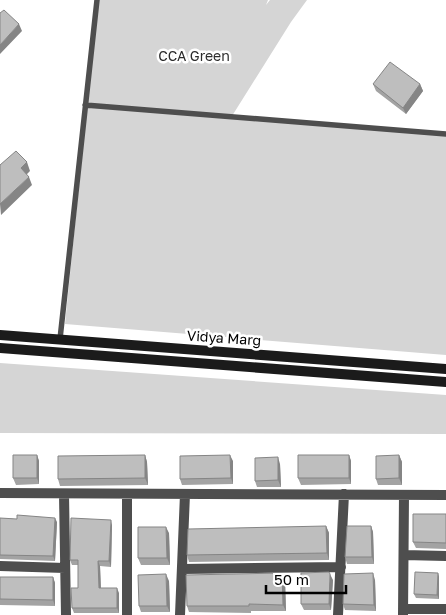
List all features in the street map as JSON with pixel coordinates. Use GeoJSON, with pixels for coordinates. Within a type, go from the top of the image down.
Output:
{"type":"FeatureCollection","features":[{"type":"Feature","properties":{"kind":"main road","name":"Vidya Marg"},"geometry":{"type":"LineString","coordinates":[[0,335],[446,369]]}},
{"type":"Feature","properties":{"kind":"main road","name":"Vidya Marg"},"geometry":{"type":"LineString","coordinates":[[0,348],[446,382]]}},
{"type":"Feature","properties":{"kind":"street"},"geometry":{"type":"LineString","coordinates":[[0,493],[446,495]]}},
{"type":"Feature","properties":{"kind":"street"},"geometry":{"type":"LineString","coordinates":[[64,494],[66,615]]}},
{"type":"Feature","properties":{"kind":"street"},"geometry":{"type":"LineString","coordinates":[[127,494],[128,615]]}},
{"type":"Feature","properties":{"kind":"street"},"geometry":{"type":"LineString","coordinates":[[180,615],[184,494]]}},
{"type":"Feature","properties":{"kind":"street"},"geometry":{"type":"LineString","coordinates":[[338,615],[344,494]]}},
{"type":"Feature","properties":{"kind":"street"},"geometry":{"type":"LineString","coordinates":[[404,495],[403,612],[446,609]]}},
{"type":"Feature","properties":{"kind":"street"},"geometry":{"type":"LineString","coordinates":[[404,555],[446,556]]}},
{"type":"Feature","properties":{"kind":"street"},"geometry":{"type":"LineString","coordinates":[[0,566],[65,568]]}},
{"type":"Feature","properties":{"kind":"street"},"geometry":{"type":"LineString","coordinates":[[182,569],[340,567]]}},
{"type":"Feature","properties":{"kind":"lane"},"geometry":{"type":"LineString","coordinates":[[60,339],[97,0]]}},
{"type":"Feature","properties":{"kind":"lane"},"geometry":{"type":"LineString","coordinates":[[85,105],[446,134]]}},
{"type":"Feature","properties":{"kind":"green space","name":"CCA Green"},"geometry":{"type":"Polygon","coordinates":[[[98,0],[268,0],[266,5],[270,0],[307,0],[232,116],[87,105],[98,0]]]}},
{"type":"Feature","properties":{"kind":"green space"},"geometry":{"type":"Polygon","coordinates":[[[87,106],[446,135],[446,355],[65,324],[87,106]]]}},
{"type":"Feature","properties":{"kind":"green space"},"geometry":{"type":"Polygon","coordinates":[[[0,363],[446,395],[446,434],[0,433],[0,363]]]}},
{"type":"Feature","properties":{"kind":"building"},"geometry":{"type":"Polygon","coordinates":[[[4,10],[19,24],[0,45],[0,13],[4,10]]]}},
{"type":"Feature","properties":{"kind":"building"},"geometry":{"type":"Polygon","coordinates":[[[390,62],[420,84],[403,108],[373,84],[390,62]]]}},
{"type":"Feature","properties":{"kind":"building"},"geometry":{"type":"Polygon","coordinates":[[[16,151],[27,162],[21,168],[29,177],[0,204],[0,165],[16,151]]]}},
{"type":"Feature","properties":{"kind":"building"},"geometry":{"type":"Polygon","coordinates":[[[13,455],[37,455],[37,478],[13,478],[13,455]]]}},
{"type":"Feature","properties":{"kind":"building"},"geometry":{"type":"Polygon","coordinates":[[[145,455],[145,478],[58,479],[58,456],[145,455]]]}},
{"type":"Feature","properties":{"kind":"building"},"geometry":{"type":"Polygon","coordinates":[[[230,455],[231,478],[180,479],[180,456],[230,455]]]}},
{"type":"Feature","properties":{"kind":"building"},"geometry":{"type":"Polygon","coordinates":[[[298,455],[349,455],[349,478],[298,478],[298,455]]]}},
{"type":"Feature","properties":{"kind":"building"},"geometry":{"type":"Polygon","coordinates":[[[399,455],[399,478],[376,479],[376,456],[399,455]]]}},
{"type":"Feature","properties":{"kind":"building"},"geometry":{"type":"Polygon","coordinates":[[[278,457],[278,480],[255,481],[255,458],[278,457]]]}},
{"type":"Feature","properties":{"kind":"building"},"geometry":{"type":"Polygon","coordinates":[[[413,514],[446,514],[446,543],[413,542],[413,514]]]}},
{"type":"Feature","properties":{"kind":"building"},"geometry":{"type":"Polygon","coordinates":[[[17,515],[55,518],[53,556],[0,555],[0,518],[17,519],[17,515]]]}},
{"type":"Feature","properties":{"kind":"building"},"geometry":{"type":"Polygon","coordinates":[[[71,518],[111,520],[109,561],[98,561],[99,588],[117,588],[117,608],[72,608],[71,588],[78,588],[78,560],[70,560],[71,518]]]}},
{"type":"Feature","properties":{"kind":"building"},"geometry":{"type":"Polygon","coordinates":[[[326,526],[327,553],[187,555],[188,529],[326,526]]]}},
{"type":"Feature","properties":{"kind":"building"},"geometry":{"type":"Polygon","coordinates":[[[347,526],[371,526],[372,557],[345,557],[347,526]]]}},
{"type":"Feature","properties":{"kind":"building"},"geometry":{"type":"Polygon","coordinates":[[[138,527],[166,527],[167,558],[138,558],[138,527]]]}},
{"type":"Feature","properties":{"kind":"building"},"geometry":{"type":"Polygon","coordinates":[[[329,572],[329,604],[301,604],[301,573],[329,572]]]}},
{"type":"Feature","properties":{"kind":"building"},"geometry":{"type":"Polygon","coordinates":[[[415,572],[438,573],[437,595],[414,594],[415,572]]]}},
{"type":"Feature","properties":{"kind":"building"},"geometry":{"type":"Polygon","coordinates":[[[282,573],[283,605],[187,606],[186,575],[282,573]]]}},
{"type":"Feature","properties":{"kind":"building"},"geometry":{"type":"Polygon","coordinates":[[[373,573],[374,605],[343,604],[344,574],[373,573]]]}},
{"type":"Feature","properties":{"kind":"building"},"geometry":{"type":"Polygon","coordinates":[[[166,574],[167,606],[139,606],[138,575],[166,574]]]}},
{"type":"Feature","properties":{"kind":"building"},"geometry":{"type":"Polygon","coordinates":[[[0,577],[53,577],[53,600],[0,599],[0,577]]]}}]}
